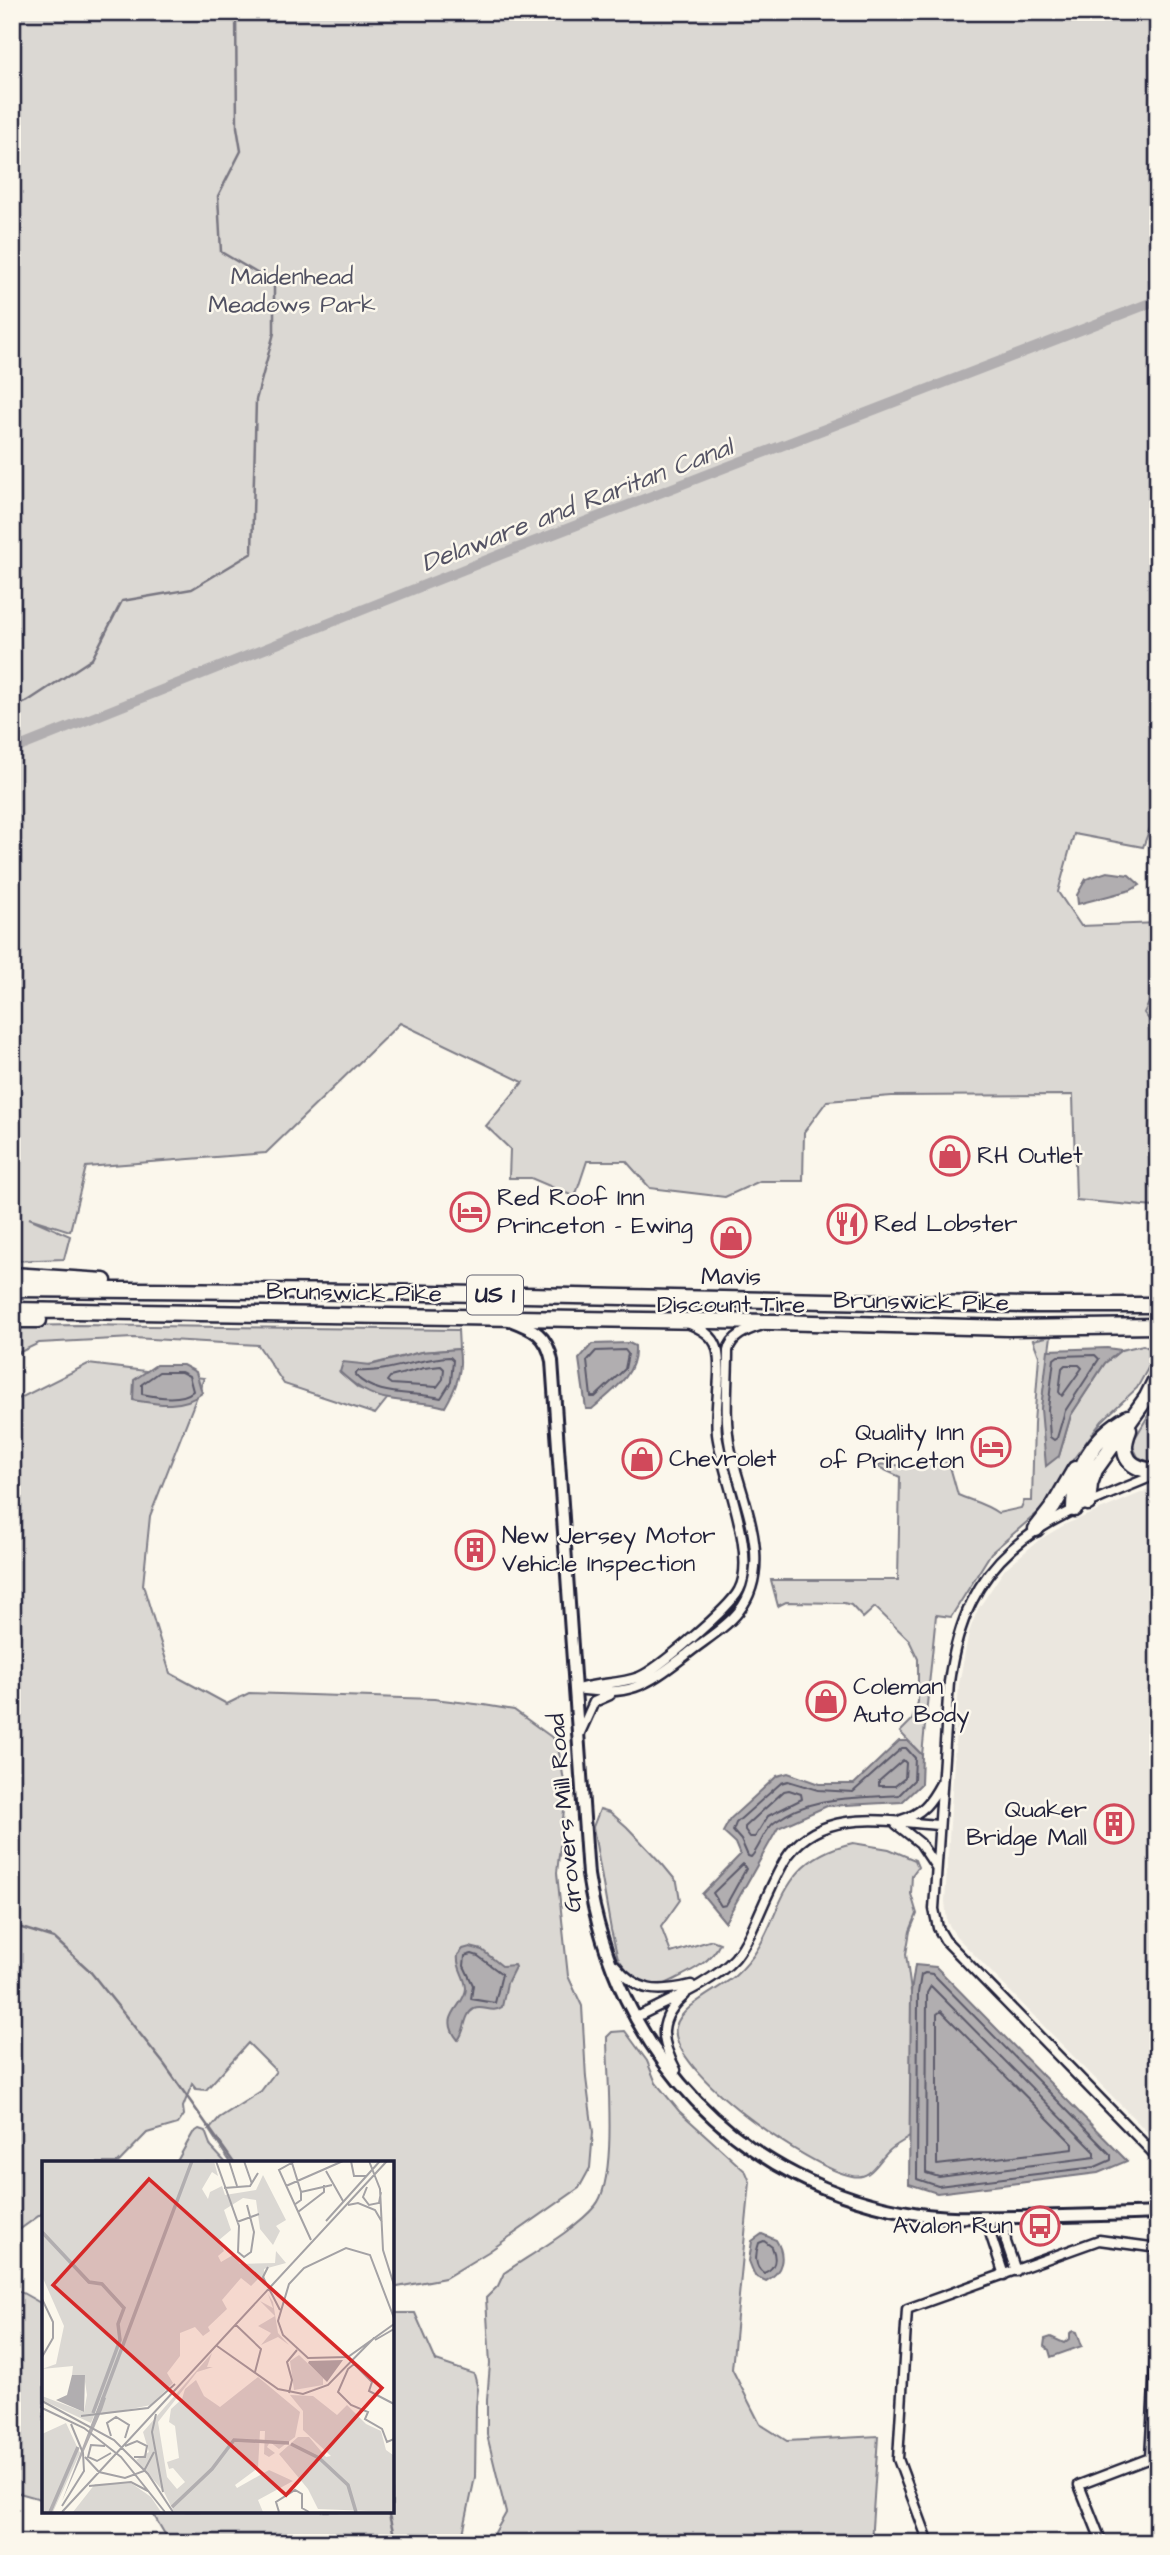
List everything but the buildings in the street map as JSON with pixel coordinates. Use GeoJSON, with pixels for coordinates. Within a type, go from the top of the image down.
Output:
{"type":"FeatureCollection","features":[{"type":"Feature","properties":{"kind":"highway"},"geometry":{"type":"LineString","coordinates":[[12,1275],[253,1291]]}},
{"type":"Feature","properties":{"kind":"highway","name":"Brunswick Pike"},"geometry":{"type":"LineString","coordinates":[[12,1289],[1158,1305]]}},
{"type":"Feature","properties":{"kind":"highway","name":"Brunswick Pike"},"geometry":{"type":"LineString","coordinates":[[12,1310],[1009,1328],[1158,1326]]}},
{"type":"Feature","properties":{"kind":"highway"},"geometry":{"type":"LineString","coordinates":[[12,1320],[282,1315]]}},
{"type":"Feature","properties":{"kind":"highway"},"geometry":{"type":"LineString","coordinates":[[1081,1506],[1096,1470],[1147,1397],[1158,1376]]}},
{"type":"Feature","properties":{"kind":"highway"},"geometry":{"type":"LineString","coordinates":[[1036,1529],[1053,1507],[1076,1467],[1091,1449],[1118,1423],[1136,1412]]}},
{"type":"Feature","properties":{"kind":"highway"},"geometry":{"type":"LineString","coordinates":[[1136,1412],[1124,1441],[1125,1454],[1130,1463],[1158,1473]]}},
{"type":"Feature","properties":{"kind":"highway"},"geometry":{"type":"LineString","coordinates":[[1081,1506],[1078,1477],[1091,1449]]}},
{"type":"Feature","properties":{"kind":"street","name":"Grovers Mill Road"},"geometry":{"type":"LineString","coordinates":[[506,1319],[539,1333],[547,1342],[552,1361],[588,1875],[604,1947],[623,1997],[663,2062],[721,2125],[742,2142],[770,2161],[818,2186],[855,2200],[941,2217],[1158,2213]]}},
{"type":"Feature","properties":{"kind":"street"},"geometry":{"type":"LineString","coordinates":[[575,1689],[603,1682],[628,1680],[648,1672],[722,1612],[740,1589],[744,1576],[744,1547],[720,1456],[716,1346],[703,1330],[680,1321]]}},
{"type":"Feature","properties":{"kind":"street"},"geometry":{"type":"LineString","coordinates":[[578,1738],[594,1702],[656,1679],[729,1621],[745,1603],[752,1584],[756,1555],[729,1445],[728,1351],[741,1334],[774,1322]]}},
{"type":"Feature","properties":{"kind":"street"},"geometry":{"type":"LineString","coordinates":[[1158,1473],[1081,1506],[1036,1529],[1008,1552],[992,1570],[967,1610],[952,1660],[934,1914],[945,1940],[1158,2158]]}},
{"type":"Feature","properties":{"kind":"street"},"geometry":{"type":"LineString","coordinates":[[575,1689],[617,1692]]}},
{"type":"Feature","properties":{"kind":"street"},"geometry":{"type":"LineString","coordinates":[[894,1823],[925,1808],[942,1781]]}},
{"type":"Feature","properties":{"kind":"street"},"geometry":{"type":"LineString","coordinates":[[635,2018],[704,1981],[725,1967],[740,1951],[782,1864],[800,1842],[825,1827],[854,1820],[939,1825]]}},
{"type":"Feature","properties":{"kind":"street"},"geometry":{"type":"LineString","coordinates":[[894,1823],[920,1843],[936,1867]]}},
{"type":"Feature","properties":{"kind":"street"},"geometry":{"type":"LineString","coordinates":[[604,1947],[624,1976],[644,1988],[664,1990],[704,1981]]}},
{"type":"Feature","properties":{"kind":"street"},"geometry":{"type":"LineString","coordinates":[[685,2088],[664,2048],[664,2028],[674,2006],[704,1981]]}},
{"type":"Feature","properties":{"kind":"street"},"geometry":{"type":"LineString","coordinates":[[1004,2217],[1006,2242],[1016,2270]]}},
{"type":"Feature","properties":{"kind":"street"},"geometry":{"type":"LineString","coordinates":[[989,2218],[991,2236],[1004,2275]]}},
{"type":"Feature","properties":{"kind":"street"},"geometry":{"type":"LineString","coordinates":[[929,2543],[898,2459],[907,2309],[1099,2240],[1158,2248]]}},
{"type":"Feature","properties":{"kind":"street"},"geometry":{"type":"LineString","coordinates":[[1102,2543],[1079,2485],[1150,2458],[1158,2312]]}},
{"type":"Feature","properties":{"kind":"shaded area","name":"Quaker Bridge Mall"},"geometry":{"type":"Polygon","coordinates":[[[1158,1486],[1158,2143],[956,1936],[947,1922],[945,1901],[959,1684],[969,1632],[978,1609],[1005,1569],[1039,1540],[1066,1524],[1158,1486]]]}},
{"type":"Feature","properties":{"kind":"green space","name":"Maidenhead Meadows Park"},"geometry":{"type":"Polygon","coordinates":[[[12,12],[1158,12],[1158,806],[1143,847],[1074,834],[1058,892],[1081,926],[1158,923],[1158,985],[1144,1013],[1158,1031],[1158,1283],[1151,1283],[1154,1207],[1076,1200],[1073,1095],[892,1096],[827,1101],[804,1132],[803,1181],[760,1181],[725,1197],[650,1188],[626,1161],[587,1161],[575,1197],[531,1178],[509,1178],[510,1149],[486,1126],[523,1082],[400,1023],[266,1153],[86,1167],[70,1231],[29,1218],[70,1236],[64,1259],[12,1261],[12,12]]]}},
{"type":"Feature","properties":{"kind":"green space"},"geometry":{"type":"Polygon","coordinates":[[[12,1326],[458,1330],[459,1349],[421,1352],[340,1372],[358,1388],[387,1399],[375,1414],[284,1384],[258,1345],[133,1338],[39,1343],[12,1356],[12,1326]]]}},
{"type":"Feature","properties":{"kind":"green space"},"geometry":{"type":"Polygon","coordinates":[[[1051,1336],[1041,1409],[1059,1456],[1071,1415],[1105,1363],[1121,1350],[1143,1345],[1157,1352],[1137,1388],[1102,1421],[1069,1465],[1042,1509],[991,1553],[951,1617],[936,1615],[922,1755],[900,1732],[912,1720],[918,1702],[918,1659],[909,1640],[875,1607],[863,1618],[851,1605],[844,1603],[786,1602],[778,1606],[771,1580],[898,1580],[900,1477],[872,1464],[932,1467],[939,1459],[949,1463],[958,1495],[998,1513],[1021,1508],[1024,1501],[1032,1501],[1039,1356],[1033,1340],[1051,1336]]]}},
{"type":"Feature","properties":{"kind":"green space"},"geometry":{"type":"Polygon","coordinates":[[[88,1364],[204,1378],[150,1516],[143,1585],[170,1673],[227,1704],[249,1693],[434,1699],[514,1710],[557,1741],[566,1792],[557,1873],[568,1976],[582,2006],[586,2078],[593,2132],[590,2168],[579,2188],[488,2252],[445,2278],[394,2288],[394,2161],[230,2161],[209,2130],[219,2118],[261,2091],[276,2071],[248,2043],[206,2090],[196,2089],[192,2084],[183,2107],[184,2115],[178,2124],[147,2133],[120,2161],[42,2161],[42,2213],[12,2235],[12,1402],[88,1364]]]}},
{"type":"Feature","properties":{"kind":"green space"},"geometry":{"type":"Polygon","coordinates":[[[1158,1399],[1158,1459],[1149,1462],[1138,1457],[1133,1447],[1135,1438],[1158,1399]]]}},
{"type":"Feature","properties":{"kind":"green space"},"geometry":{"type":"Polygon","coordinates":[[[600,1809],[610,1812],[627,1827],[677,1882],[680,1900],[661,1927],[671,1953],[712,1940],[720,1943],[704,1963],[665,1984],[658,1986],[639,1982],[618,1958],[593,1827],[600,1809]]]}},
{"type":"Feature","properties":{"kind":"green space"},"geometry":{"type":"Polygon","coordinates":[[[853,1843],[889,1849],[915,1860],[918,1867],[912,1875],[911,1894],[917,1914],[910,1931],[906,1954],[911,1992],[911,2136],[891,2149],[869,2173],[859,2177],[833,2170],[806,2156],[746,2115],[694,2068],[679,2046],[676,2027],[679,2019],[692,2005],[735,1976],[752,1958],[791,1881],[805,1865],[825,1852],[853,1843]]]}},
{"type":"Feature","properties":{"kind":"green space"},"geometry":{"type":"Polygon","coordinates":[[[625,2031],[647,2061],[656,2083],[679,2111],[746,2172],[750,2182],[732,2369],[760,2424],[787,2441],[878,2436],[871,2543],[489,2543],[506,2513],[487,2435],[490,2364],[486,2298],[498,2286],[504,2273],[576,2224],[595,2206],[602,2193],[607,2174],[610,2126],[607,2037],[612,2032],[625,2031]]]}},
{"type":"Feature","properties":{"kind":"green space"},"geometry":{"type":"Polygon","coordinates":[[[199,2129],[205,2131],[211,2147],[224,2161],[177,2161],[193,2133],[199,2129]]]}},
{"type":"Feature","properties":{"kind":"green space"},"geometry":{"type":"Polygon","coordinates":[[[12,2287],[42,2304],[42,2499],[12,2491],[12,2287]]]}},
{"type":"Feature","properties":{"kind":"green space"},"geometry":{"type":"Polygon","coordinates":[[[394,2313],[415,2313],[436,2361],[474,2374],[478,2389],[475,2477],[461,2543],[161,2543],[155,2540],[169,2541],[153,2514],[394,2513],[394,2313]]]}},
{"type":"Feature","properties":{"kind":"water"},"geometry":{"type":"Polygon","coordinates":[[[1107,872],[1129,875],[1140,885],[1131,890],[1078,904],[1077,895],[1086,879],[1107,872]]]}},
{"type":"Feature","properties":{"kind":"water"},"geometry":{"type":"Polygon","coordinates":[[[629,1343],[635,1346],[635,1357],[628,1374],[592,1409],[586,1409],[579,1359],[592,1344],[629,1343]]]}},
{"type":"Feature","properties":{"kind":"water"},"geometry":{"type":"Polygon","coordinates":[[[459,1349],[458,1380],[445,1407],[382,1398],[368,1393],[340,1372],[343,1362],[371,1365],[421,1352],[459,1349]]]}},
{"type":"Feature","properties":{"kind":"water"},"geometry":{"type":"Polygon","coordinates":[[[1048,1350],[1121,1350],[1105,1363],[1071,1415],[1059,1456],[1046,1466],[1041,1409],[1048,1350]]]}},
{"type":"Feature","properties":{"kind":"water"},"geometry":{"type":"Polygon","coordinates":[[[156,1365],[183,1365],[196,1372],[202,1393],[178,1403],[160,1404],[133,1400],[134,1380],[156,1365]]]}},
{"type":"Feature","properties":{"kind":"water"},"geometry":{"type":"Polygon","coordinates":[[[899,1741],[908,1741],[922,1755],[921,1784],[902,1802],[827,1806],[778,1828],[725,1922],[702,1894],[740,1855],[735,1843],[723,1832],[730,1819],[777,1776],[788,1773],[819,1784],[854,1784],[899,1741]]]}},
{"type":"Feature","properties":{"kind":"water"},"geometry":{"type":"Polygon","coordinates":[[[470,1947],[482,1950],[502,1966],[515,1967],[507,1983],[502,2007],[495,2010],[474,2009],[470,2012],[458,2040],[452,2031],[451,2017],[466,1988],[458,1964],[458,1955],[463,1949],[470,1947]]]}},
{"type":"Feature","properties":{"kind":"water"},"geometry":{"type":"Polygon","coordinates":[[[915,1965],[936,1967],[1127,2161],[1098,2173],[937,2193],[909,2184],[911,1992],[915,1965]]]}},
{"type":"Feature","properties":{"kind":"water"},"geometry":{"type":"Polygon","coordinates":[[[762,2234],[776,2240],[782,2258],[776,2273],[766,2281],[755,2276],[749,2261],[752,2241],[762,2234]]]}},
{"type":"Feature","properties":{"kind":"water"},"geometry":{"type":"Polygon","coordinates":[[[1074,2331],[1077,2332],[1082,2346],[1051,2357],[1044,2346],[1045,2339],[1051,2337],[1064,2343],[1074,2331]]]}},
{"type":"Feature","properties":{"kind":"waterway"},"geometry":{"type":"LineString","coordinates":[[12,708],[28,701],[92,659],[122,601],[192,589],[252,553],[256,400],[274,333],[274,283],[221,252],[218,196],[241,151],[237,127],[236,12]]}},
{"type":"Feature","properties":{"kind":"waterway","name":"Delaware and Raritan Canal"},"geometry":{"type":"LineString","coordinates":[[12,750],[502,554],[1158,300]]}},
{"type":"Feature","properties":{"kind":"waterway"},"geometry":{"type":"LineString","coordinates":[[12,1925],[54,1938],[89,1970],[164,2064],[233,2161]]}},
{"type":"Feature","properties":{"kind":"waterway"},"geometry":{"type":"LineString","coordinates":[[388,2513],[396,2543]]}},
{"type":"Feature","properties":{"kind":"place","name":"RH Outlet"},"geometry":{"type":"Point","coordinates":[950,1156]}},
{"type":"Feature","properties":{"kind":"place","name":"Red Roof Inn Princeton - Ewing"},"geometry":{"type":"Point","coordinates":[470,1212]}},
{"type":"Feature","properties":{"kind":"place","name":"Red Lobster"},"geometry":{"type":"Point","coordinates":[847,1224]}},
{"type":"Feature","properties":{"kind":"place","name":"Mavis Discount Tire"},"geometry":{"type":"Point","coordinates":[731,1238]}},
{"type":"Feature","properties":{"kind":"place","name":"Quality Inn of Princeton"},"geometry":{"type":"Point","coordinates":[991,1447]}},
{"type":"Feature","properties":{"kind":"place","name":"Chevrolet"},"geometry":{"type":"Point","coordinates":[642,1459]}},
{"type":"Feature","properties":{"kind":"place","name":"New Jersey Motor Vehicle Inspection"},"geometry":{"type":"Point","coordinates":[475,1550]}},
{"type":"Feature","properties":{"kind":"place","name":"Coleman Auto Body"},"geometry":{"type":"Point","coordinates":[826,1701]}},
{"type":"Feature","properties":{"kind":"place","name":"Quaker Bridge Mall"},"geometry":{"type":"Point","coordinates":[1114,1824]}},
{"type":"Feature","properties":{"kind":"place","name":"Avalon Run"},"geometry":{"type":"Point","coordinates":[1040,2226]}}]}
